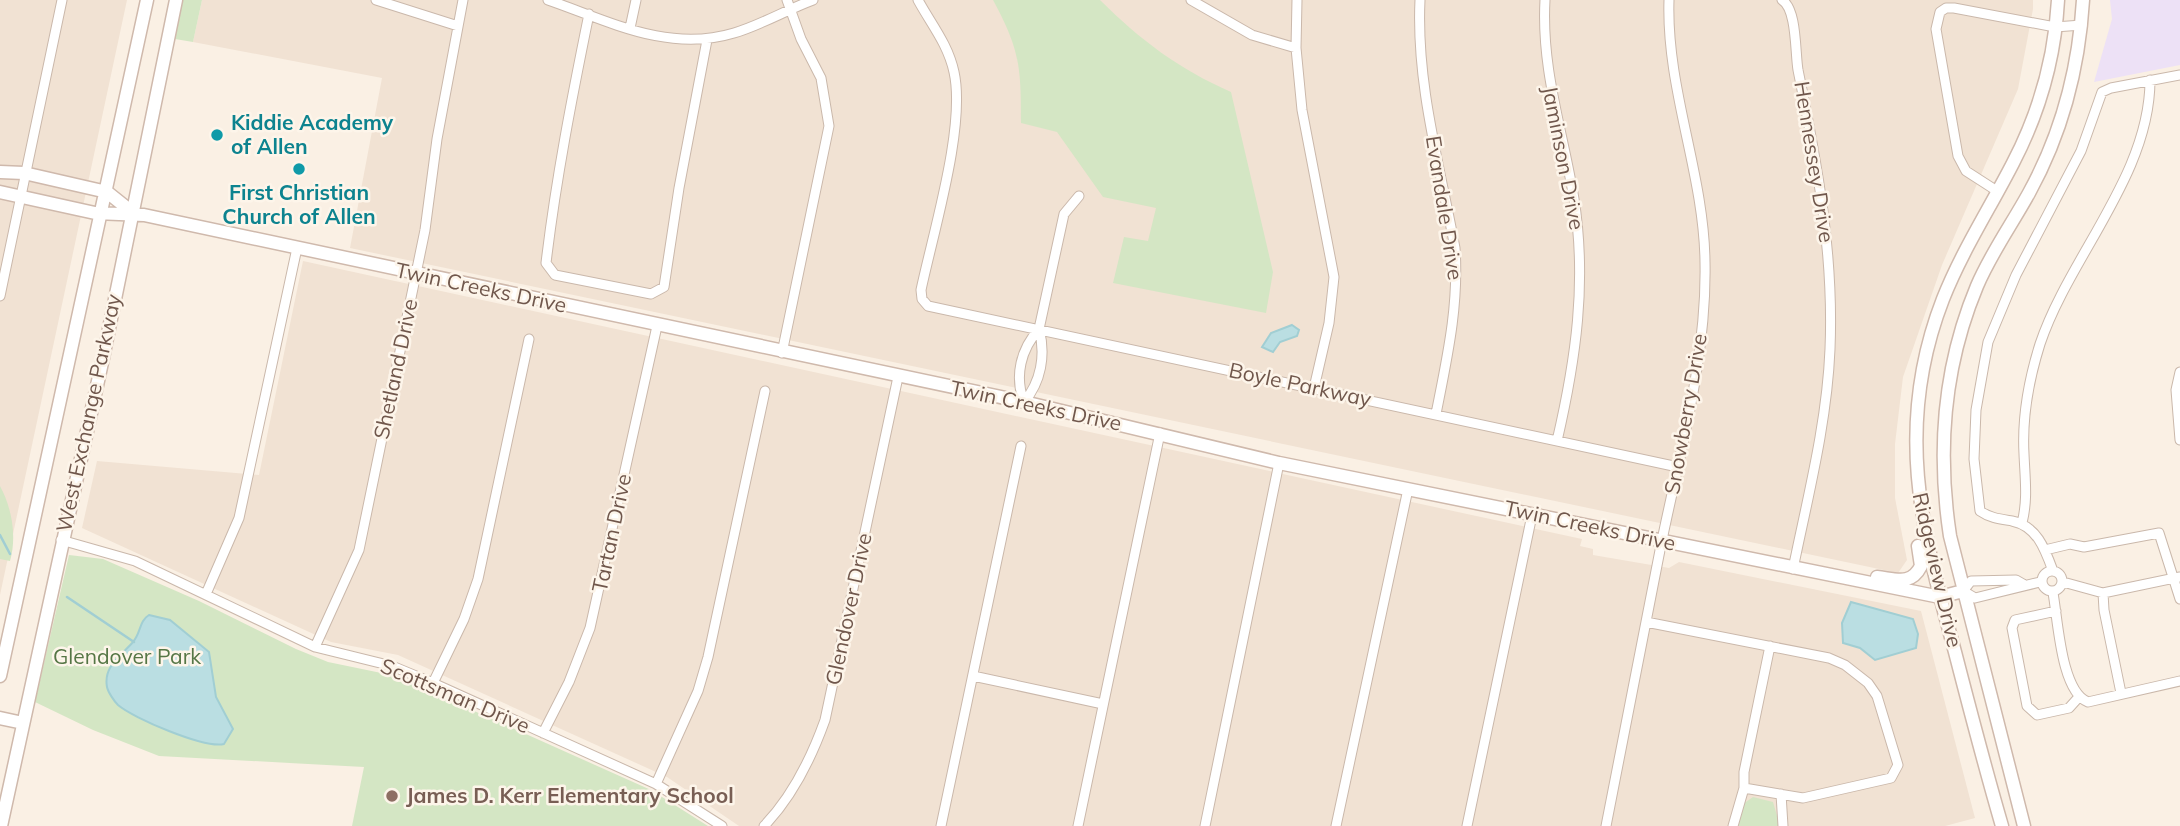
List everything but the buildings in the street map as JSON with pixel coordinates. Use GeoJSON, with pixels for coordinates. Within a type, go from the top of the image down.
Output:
{"type":"FeatureCollection","features":[{"type":"Feature","properties":{"kind":"main road","name":"West Exchange Parkway"},"geometry":{"type":"LineString","coordinates":[[0,676],[148,0]]}},
{"type":"Feature","properties":{"kind":"main road","name":"West Exchange Parkway"},"geometry":{"type":"LineString","coordinates":[[1,826],[176,0]]}},
{"type":"Feature","properties":{"kind":"main road","name":"Ridgeview Drive"},"geometry":{"type":"LineString","coordinates":[[2002,826],[1940,597],[1919,502],[1917,421],[1923,369],[1934,323],[1965,249],[2033,118],[2046,74],[2058,0]]}},
{"type":"Feature","properties":{"kind":"main road","name":"Ridgeview Drive"},"geometry":{"type":"LineString","coordinates":[[2024,826],[1950,536],[1943,469],[1944,424],[1953,362],[1979,283],[2029,193],[2058,129],[2071,85],[2082,25],[2083,0]]}},
{"type":"Feature","properties":{"kind":"main road","name":"Twin Creeks Drive"},"geometry":{"type":"LineString","coordinates":[[0,172],[24,173],[107,192],[132,212]]}},
{"type":"Feature","properties":{"kind":"main road","name":"Twin Creeks Drive"},"geometry":{"type":"LineString","coordinates":[[0,192],[102,214],[132,212],[782,353],[1024,402],[1279,463],[1940,597]]}},
{"type":"Feature","properties":{"kind":"main road"},"geometry":{"type":"LineString","coordinates":[[1798,570],[1824,568],[1905,581],[1917,575],[1922,561],[1911,503],[1909,466],[1917,421]]}},
{"type":"Feature","properties":{"kind":"main road"},"geometry":{"type":"LineString","coordinates":[[1940,597],[1963,592]]}},
{"type":"Feature","properties":{"kind":"main road"},"geometry":{"type":"LineString","coordinates":[[0,718],[23,723]]}},
{"type":"Feature","properties":{"kind":"street"},"geometry":{"type":"LineString","coordinates":[[0,296],[62,0]]}},
{"type":"Feature","properties":{"kind":"street"},"geometry":{"type":"LineString","coordinates":[[376,0],[458,26]]}},
{"type":"Feature","properties":{"kind":"street","name":"Shetland Drive"},"geometry":{"type":"LineString","coordinates":[[315,647],[359,550],[416,274],[463,0]]}},
{"type":"Feature","properties":{"kind":"street"},"geometry":{"type":"LineString","coordinates":[[548,0],[661,39],[708,40],[735,33],[788,5],[813,0]]}},
{"type":"Feature","properties":{"kind":"street"},"geometry":{"type":"LineString","coordinates":[[630,28],[636,0]]}},
{"type":"Feature","properties":{"kind":"street","name":"Boyle Parkway"},"geometry":{"type":"LineString","coordinates":[[918,0],[945,45],[957,88],[955,127],[922,290],[924,302],[935,307],[1678,467]]}},
{"type":"Feature","properties":{"kind":"street"},"geometry":{"type":"LineString","coordinates":[[1191,0],[1252,35],[1296,48]]}},
{"type":"Feature","properties":{"kind":"street"},"geometry":{"type":"LineString","coordinates":[[1297,0],[1296,48],[1304,122],[1334,277],[1329,323],[1314,388]]}},
{"type":"Feature","properties":{"kind":"street","name":"Evandale Drive"},"geometry":{"type":"LineString","coordinates":[[1420,0],[1420,59],[1457,270],[1455,317],[1436,414]]}},
{"type":"Feature","properties":{"kind":"street","name":"Jaminson Drive"},"geometry":{"type":"LineString","coordinates":[[1545,0],[1543,36],[1547,75],[1574,198],[1581,270],[1577,340],[1557,441]]}},
{"type":"Feature","properties":{"kind":"street","name":"Snowberry Drive"},"geometry":{"type":"LineString","coordinates":[[1606,826],[1699,353],[1706,261],[1692,160],[1671,61],[1669,0]]}},
{"type":"Feature","properties":{"kind":"street","name":"Hennessey Drive"},"geometry":{"type":"LineString","coordinates":[[1785,2],[1825,208],[1830,316],[1824,416],[1798,570]]}},
{"type":"Feature","properties":{"kind":"street"},"geometry":{"type":"LineString","coordinates":[[782,353],[829,126],[821,78],[788,5]]}},
{"type":"Feature","properties":{"kind":"street"},"geometry":{"type":"LineString","coordinates":[[1997,191],[1966,171],[1958,156],[1936,29],[1940,12],[1946,8],[1954,8],[2055,27],[2082,25]]}},
{"type":"Feature","properties":{"kind":"street"},"geometry":{"type":"LineString","coordinates":[[589,14],[561,152],[546,267],[555,275],[651,294],[660,291],[667,283],[679,188],[708,40]]}},
{"type":"Feature","properties":{"kind":"street"},"geometry":{"type":"LineString","coordinates":[[2177,578],[2103,593],[2063,582],[2053,571],[2045,550],[2034,533],[2022,523],[1988,517],[1980,511],[1976,501],[1976,410],[1988,342],[2016,275],[2081,150],[2097,100],[2111,88],[2180,75]]}},
{"type":"Feature","properties":{"kind":"street"},"geometry":{"type":"LineString","coordinates":[[2022,523],[2027,502],[2024,453],[2026,407],[2040,344],[2056,304],[2115,196],[2132,156],[2150,97],[2150,80]]}},
{"type":"Feature","properties":{"kind":"street"},"geometry":{"type":"LineString","coordinates":[[1039,329],[1026,344],[1017,385],[1024,402],[1035,389],[1044,348],[1039,329],[1064,214],[1079,196]]}},
{"type":"Feature","properties":{"kind":"street"},"geometry":{"type":"LineString","coordinates":[[206,594],[239,518],[297,248]]}},
{"type":"Feature","properties":{"kind":"street","name":"Tartan Drive"},"geometry":{"type":"LineString","coordinates":[[543,733],[569,682],[590,628],[656,326]]}},
{"type":"Feature","properties":{"kind":"street"},"geometry":{"type":"LineString","coordinates":[[433,683],[464,619],[478,579],[529,339]]}},
{"type":"Feature","properties":{"kind":"street"},"geometry":{"type":"LineString","coordinates":[[2180,372],[2176,390],[2180,440]]}},
{"type":"Feature","properties":{"kind":"street","name":"Glendover Drive"},"geometry":{"type":"LineString","coordinates":[[764,826],[794,788],[815,748],[825,720],[898,377]]}},
{"type":"Feature","properties":{"kind":"street"},"geometry":{"type":"LineString","coordinates":[[656,783],[698,691],[708,657],[765,391]]}},
{"type":"Feature","properties":{"kind":"street"},"geometry":{"type":"LineString","coordinates":[[1078,826],[1160,433]]}},
{"type":"Feature","properties":{"kind":"street"},"geometry":{"type":"LineString","coordinates":[[941,826],[1021,446]]}},
{"type":"Feature","properties":{"kind":"street"},"geometry":{"type":"LineString","coordinates":[[1205,826],[1279,463]]}},
{"type":"Feature","properties":{"kind":"street"},"geometry":{"type":"LineString","coordinates":[[1336,826],[1408,489]]}},
{"type":"Feature","properties":{"kind":"street"},"geometry":{"type":"LineString","coordinates":[[1467,826],[1532,515]]}},
{"type":"Feature","properties":{"kind":"street"},"geometry":{"type":"LineString","coordinates":[[2045,550],[2070,544],[2084,547],[2159,533],[2177,578],[2180,599]]}},
{"type":"Feature","properties":{"kind":"street","name":"Scottsman Drive"},"geometry":{"type":"LineString","coordinates":[[61,540],[135,561],[315,647],[392,666],[433,683],[656,783],[722,826]]}},
{"type":"Feature","properties":{"kind":"street"},"geometry":{"type":"LineString","coordinates":[[2040,582],[2044,573],[2053,571]]}},
{"type":"Feature","properties":{"kind":"street"},"geometry":{"type":"LineString","coordinates":[[2023,584],[2016,580],[1971,581],[1963,592],[1975,597],[1984,596],[2013,591],[2023,584],[2040,582],[2053,593],[2070,685],[2078,698],[2088,702],[2180,681]]}},
{"type":"Feature","properties":{"kind":"street"},"geometry":{"type":"LineString","coordinates":[[2053,593],[2063,582]]}},
{"type":"Feature","properties":{"kind":"street"},"geometry":{"type":"LineString","coordinates":[[2103,593],[2104,610],[2122,693]]}},
{"type":"Feature","properties":{"kind":"street"},"geometry":{"type":"LineString","coordinates":[[2056,611],[2022,617],[2015,620],[2012,628],[2027,706],[2037,715],[2069,708],[2078,698]]}},
{"type":"Feature","properties":{"kind":"street"},"geometry":{"type":"LineString","coordinates":[[1646,622],[1829,658],[1845,665],[1867,681],[1877,696],[1898,761],[1896,772],[1891,778],[1818,796],[1744,788]]}},
{"type":"Feature","properties":{"kind":"street"},"geometry":{"type":"LineString","coordinates":[[1733,826],[1744,788],[1744,772],[1770,646]]}},
{"type":"Feature","properties":{"kind":"street"},"geometry":{"type":"LineString","coordinates":[[973,676],[1103,704]]}},
{"type":"Feature","properties":{"kind":"street"},"geometry":{"type":"LineString","coordinates":[[1781,794],[1783,826]]}},
{"type":"Feature","properties":{"kind":"shaded area"},"geometry":{"type":"Polygon","coordinates":[[[0,0],[127,0],[0,595],[0,0]]]}},
{"type":"Feature","properties":{"kind":"shaded area"},"geometry":{"type":"Polygon","coordinates":[[[202,0],[2033,0],[2033,9],[2018,89],[1942,265],[1903,377],[1895,444],[1895,498],[1907,560],[1898,573],[350,248],[382,78],[193,42],[202,0]]]}},
{"type":"Feature","properties":{"kind":"shaded area"},"geometry":{"type":"Polygon","coordinates":[[[2110,0],[2180,0],[2180,65],[2094,82],[2112,19],[2110,0]]]}},
{"type":"Feature","properties":{"kind":"shaded area","name":"Glendover Park"},"geometry":{"type":"Polygon","coordinates":[[[303,261],[1582,539],[1580,546],[1593,549],[1593,555],[1669,568],[1679,562],[1921,611],[1975,818],[1945,826],[739,826],[667,777],[398,655],[331,642],[82,528],[97,461],[259,475],[303,261]]]}},
{"type":"Feature","properties":{"kind":"green space"},"geometry":{"type":"Polygon","coordinates":[[[183,0],[202,0],[193,42],[175,39],[183,0]]]}},
{"type":"Feature","properties":{"kind":"green space"},"geometry":{"type":"Polygon","coordinates":[[[993,0],[1100,0],[1161,52],[1194,74],[1231,92],[1273,272],[1266,313],[1113,283],[1124,237],[1148,241],[1156,208],[1103,197],[1057,132],[1021,123],[1017,59],[1009,32],[993,0]]]}},
{"type":"Feature","properties":{"kind":"green space"},"geometry":{"type":"Polygon","coordinates":[[[0,486],[12,523],[10,561],[0,559],[0,486]]]}},
{"type":"Feature","properties":{"kind":"green space","name":"Glendover Park"},"geometry":{"type":"Polygon","coordinates":[[[69,555],[103,559],[328,662],[391,675],[434,693],[651,790],[708,826],[352,826],[364,767],[159,756],[93,730],[35,702],[69,555]]]}},
{"type":"Feature","properties":{"kind":"green space"},"geometry":{"type":"Polygon","coordinates":[[[1753,797],[1773,802],[1780,826],[1737,826],[1743,804],[1753,797]]]}},
{"type":"Feature","properties":{"kind":"water"},"geometry":{"type":"Polygon","coordinates":[[[1292,325],[1299,330],[1297,336],[1280,342],[1273,352],[1262,347],[1271,333],[1292,325]]]}},
{"type":"Feature","properties":{"kind":"water"},"geometry":{"type":"Polygon","coordinates":[[[1851,602],[1913,619],[1918,634],[1916,648],[1875,660],[1860,648],[1843,643],[1842,623],[1851,602]]]}},
{"type":"Feature","properties":{"kind":"water"},"geometry":{"type":"Polygon","coordinates":[[[149,615],[170,620],[209,652],[216,697],[233,729],[224,744],[202,742],[153,724],[126,711],[110,694],[107,687],[108,673],[119,656],[133,642],[143,620],[149,615]]]}},
{"type":"Feature","properties":{"kind":"waterway"},"geometry":{"type":"LineString","coordinates":[[0,535],[10,554]]}},
{"type":"Feature","properties":{"kind":"waterway"},"geometry":{"type":"LineString","coordinates":[[67,597],[134,642]]}},
{"type":"Feature","properties":{"kind":"place","name":"Kiddie Academy of Allen"},"geometry":{"type":"Point","coordinates":[217,135]}},
{"type":"Feature","properties":{"kind":"place","name":"First Christian Church of Allen"},"geometry":{"type":"Point","coordinates":[299,169]}},
{"type":"Feature","properties":{"kind":"place","name":"James D. Kerr Elementary School"},"geometry":{"type":"Point","coordinates":[392,796]}}]}
